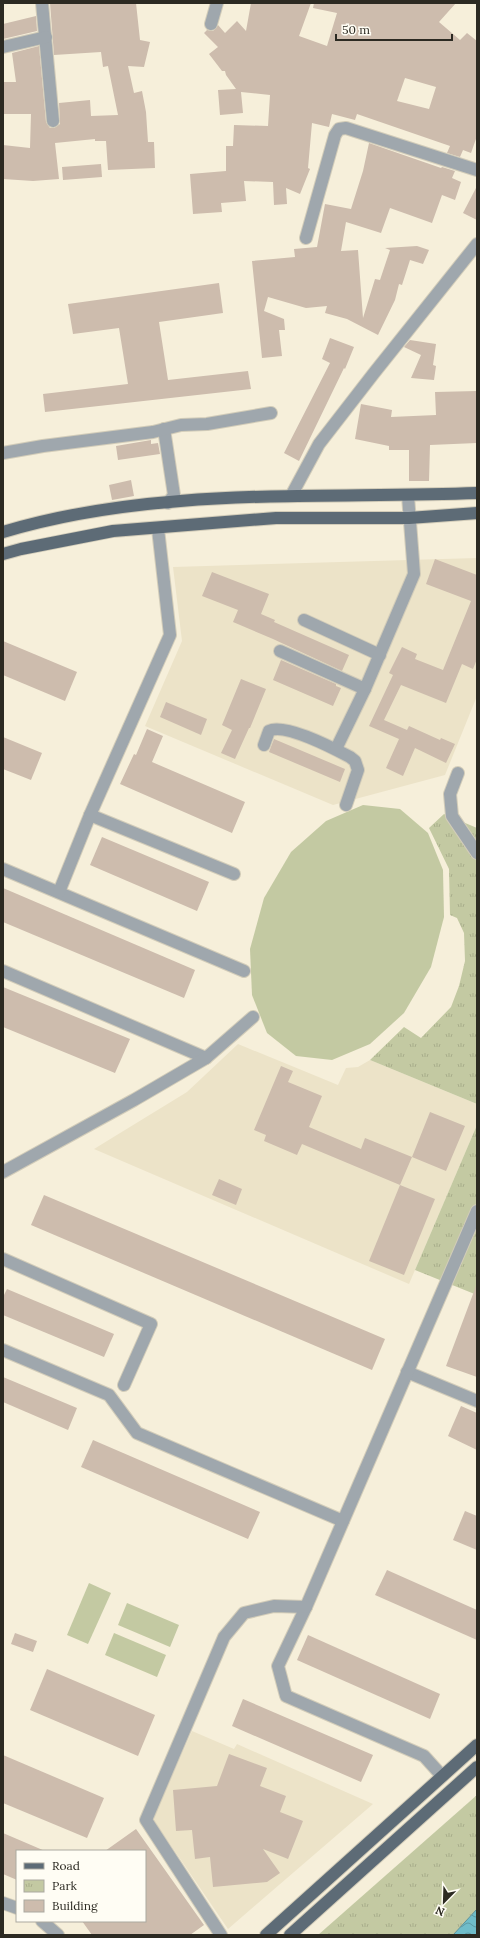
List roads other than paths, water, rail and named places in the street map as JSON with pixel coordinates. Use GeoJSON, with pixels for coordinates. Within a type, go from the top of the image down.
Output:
{"type":"FeatureCollection","features":[{"type":"Feature","properties":{"kind":"main road"},"geometry":{"type":"LineString","coordinates":[[3,532],[110,508],[224,498],[291,496],[408,496],[477,493]]}},
{"type":"Feature","properties":{"kind":"main road"},"geometry":{"type":"LineString","coordinates":[[3,554],[21,549],[113,531],[158,529],[276,518],[409,518],[477,513]]}},
{"type":"Feature","properties":{"kind":"main road"},"geometry":{"type":"LineString","coordinates":[[266,1935],[477,1745]]}},
{"type":"Feature","properties":{"kind":"main road"},"geometry":{"type":"LineString","coordinates":[[290,1935],[477,1767]]}},
{"type":"Feature","properties":{"kind":"street"},"geometry":{"type":"LineString","coordinates":[[42,3],[53,121]]}},
{"type":"Feature","properties":{"kind":"street"},"geometry":{"type":"LineString","coordinates":[[211,24],[217,3]]}},
{"type":"Feature","properties":{"kind":"street"},"geometry":{"type":"LineString","coordinates":[[3,47],[46,37]]}},
{"type":"Feature","properties":{"kind":"street"},"geometry":{"type":"LineString","coordinates":[[306,238],[335,135],[339,129],[346,128],[477,170]]}},
{"type":"Feature","properties":{"kind":"street"},"geometry":{"type":"LineString","coordinates":[[291,496],[319,444],[477,244]]}},
{"type":"Feature","properties":{"kind":"street"},"geometry":{"type":"LineString","coordinates":[[3,453],[164,429],[180,425],[207,424],[271,413]]}},
{"type":"Feature","properties":{"kind":"street"},"geometry":{"type":"LineString","coordinates":[[164,429],[174,495],[168,503]]}},
{"type":"Feature","properties":{"kind":"street"},"geometry":{"type":"LineString","coordinates":[[336,749],[365,690],[414,574],[408,496]]}},
{"type":"Feature","properties":{"kind":"street"},"geometry":{"type":"LineString","coordinates":[[59,892],[90,815],[170,635],[158,529]]}},
{"type":"Feature","properties":{"kind":"street"},"geometry":{"type":"LineString","coordinates":[[304,620],[380,655]]}},
{"type":"Feature","properties":{"kind":"street"},"geometry":{"type":"LineString","coordinates":[[280,651],[365,690]]}},
{"type":"Feature","properties":{"kind":"street"},"geometry":{"type":"LineString","coordinates":[[264,745],[269,732],[276,728],[305,736],[336,749],[355,761],[358,770],[346,805]]}},
{"type":"Feature","properties":{"kind":"street"},"geometry":{"type":"LineString","coordinates":[[458,773],[450,794],[452,816],[477,853]]}},
{"type":"Feature","properties":{"kind":"street"},"geometry":{"type":"LineString","coordinates":[[90,815],[234,874]]}},
{"type":"Feature","properties":{"kind":"street"},"geometry":{"type":"LineString","coordinates":[[3,868],[244,971]]}},
{"type":"Feature","properties":{"kind":"street"},"geometry":{"type":"LineString","coordinates":[[3,971],[206,1058]]}},
{"type":"Feature","properties":{"kind":"street"},"geometry":{"type":"LineString","coordinates":[[3,1172],[134,1100],[206,1058],[253,1017]]}},
{"type":"Feature","properties":{"kind":"street"},"geometry":{"type":"LineString","coordinates":[[442,1776],[424,1756],[286,1696],[278,1666],[306,1607],[477,1211]]}},
{"type":"Feature","properties":{"kind":"street"},"geometry":{"type":"LineString","coordinates":[[3,1259],[151,1324],[124,1385]]}},
{"type":"Feature","properties":{"kind":"street"},"geometry":{"type":"LineString","coordinates":[[3,1350],[108,1395],[137,1434],[343,1521]]}},
{"type":"Feature","properties":{"kind":"street"},"geometry":{"type":"LineString","coordinates":[[407,1372],[477,1401]]}},
{"type":"Feature","properties":{"kind":"street"},"geometry":{"type":"LineString","coordinates":[[221,1935],[146,1820],[224,1637],[244,1613],[274,1606],[306,1607]]}},
{"type":"Feature","properties":{"kind":"street"},"geometry":{"type":"LineString","coordinates":[[3,1904],[16,1908]]}},
{"type":"Feature","properties":{"kind":"street"},"geometry":{"type":"LineString","coordinates":[[43,1922],[58,1935]]}},
{"type":"Feature","properties":{"kind":"water"},"geometry":{"type":"Polygon","coordinates":[[[477,1909],[477,1935],[453,1935],[477,1909]]]}}]}
